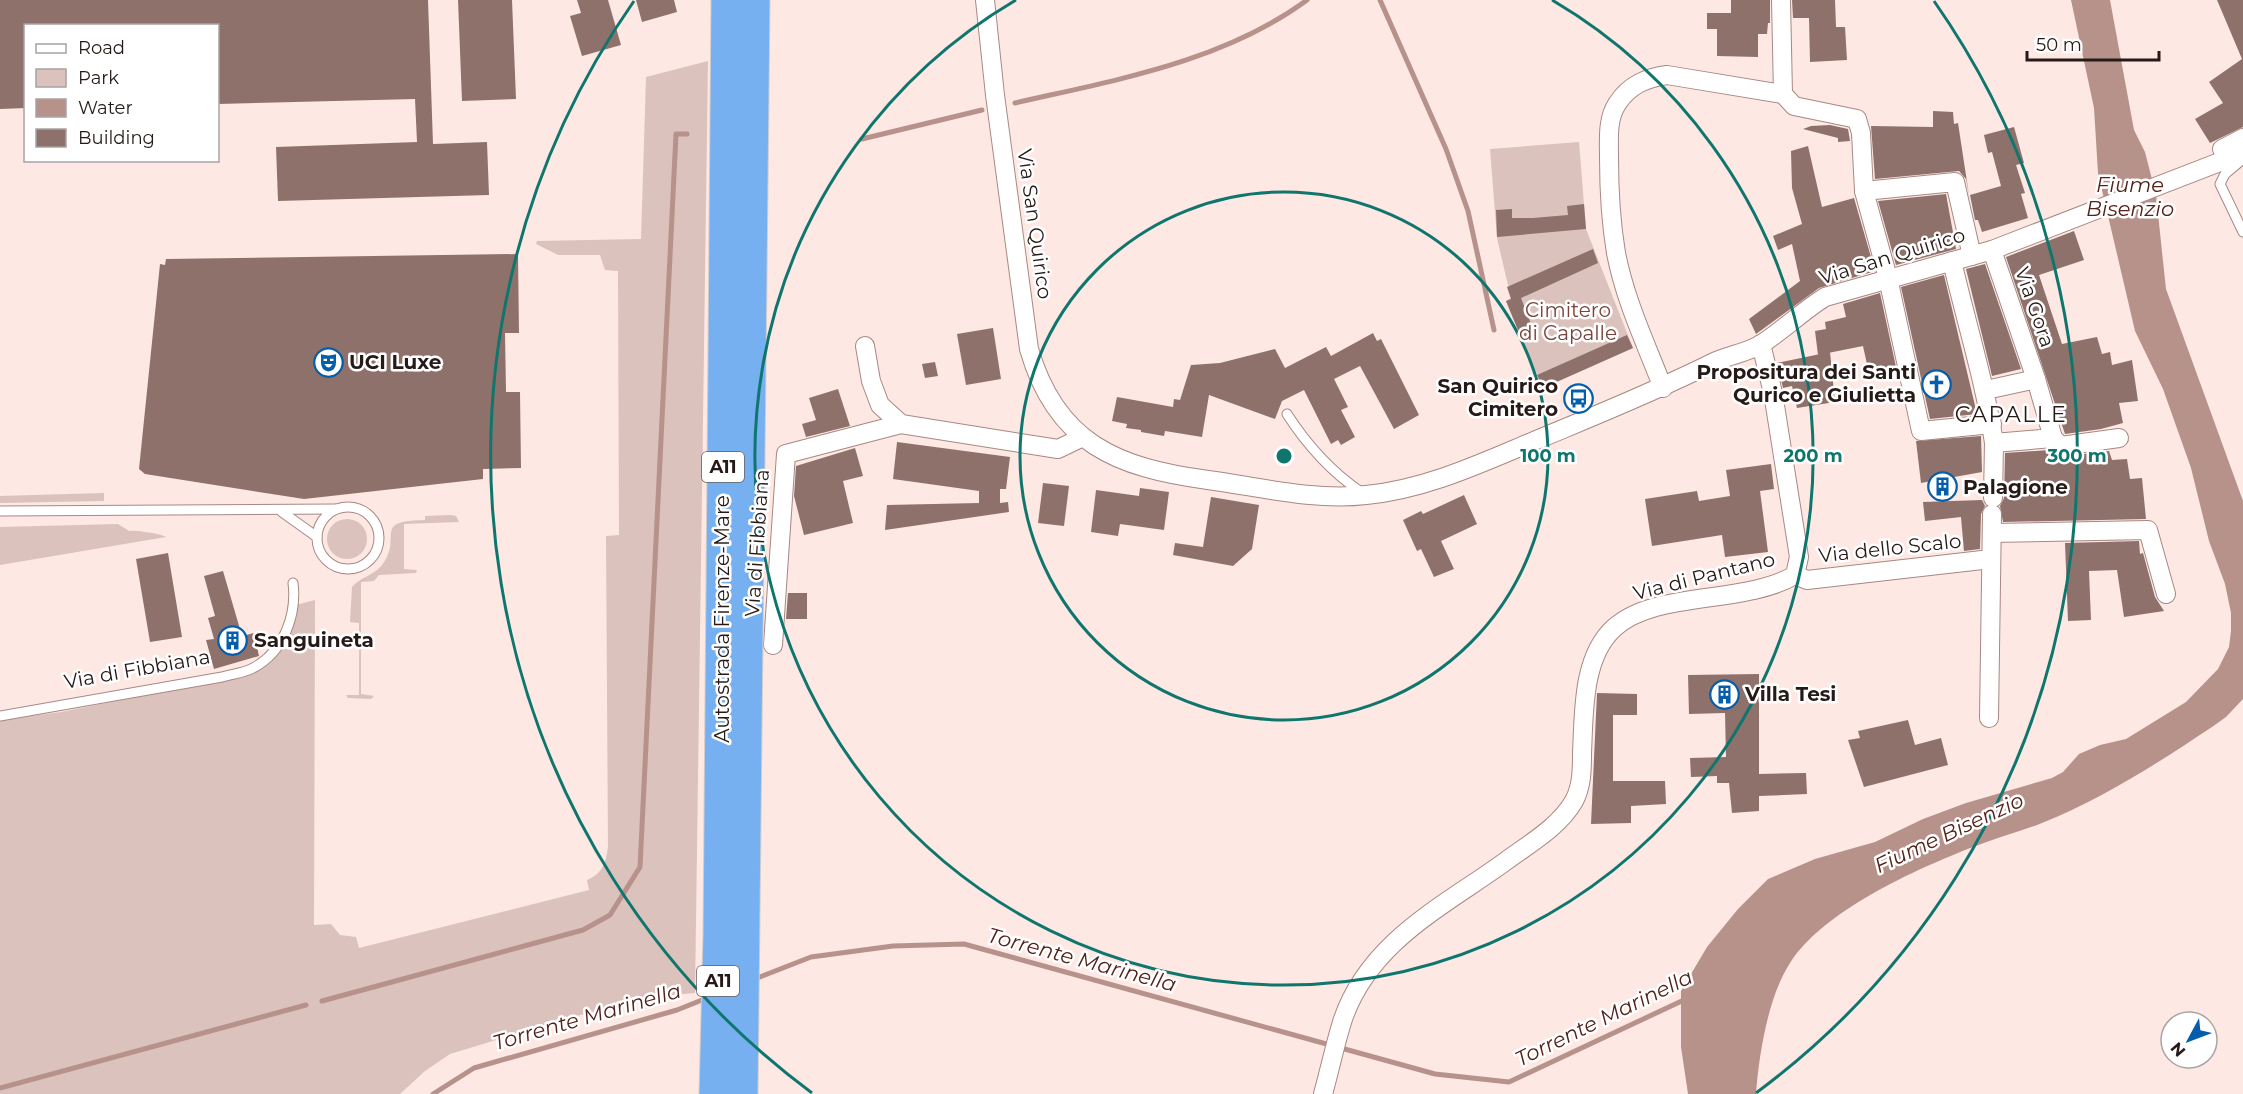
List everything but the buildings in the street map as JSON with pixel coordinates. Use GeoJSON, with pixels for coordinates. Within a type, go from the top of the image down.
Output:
{"type":"FeatureCollection","features":[{"type":"Feature","properties":{"kind":"highway","name":"Autostrada Firenze-Mare"},"geometry":{"type":"LineString","coordinates":[[728,0],[732,925],[742,1007],[741,1094]]}},
{"type":"Feature","properties":{"kind":"highway","name":"Autostrada Firenze-Mare"},"geometry":{"type":"LineString","coordinates":[[716,1094],[717,1027],[732,925],[753,0]]}},
{"type":"Feature","properties":{"kind":"street","name":"Via San Quirico"},"geometry":{"type":"LineString","coordinates":[[985,0],[995,95],[1029,349],[1037,380],[1048,400],[1065,422],[1106,453],[1166,474],[1334,496],[1365,495],[1428,484],[1663,388],[1719,359],[1761,344],[1802,311],[1825,297],[1972,256],[2243,153]]}},
{"type":"Feature","properties":{"kind":"street"},"geometry":{"type":"LineString","coordinates":[[1781,0],[1783,94]]}},
{"type":"Feature","properties":{"kind":"street"},"geometry":{"type":"LineString","coordinates":[[1663,388],[1631,307],[1616,253],[1609,168],[1609,128],[1616,105],[1632,87],[1648,78],[1667,75],[1783,94],[1794,106],[1857,119],[1861,133],[1864,191],[1888,278],[1921,431],[1992,424]]}},
{"type":"Feature","properties":{"kind":"street"},"geometry":{"type":"LineString","coordinates":[[2222,149],[2243,138]]}},
{"type":"Feature","properties":{"kind":"street"},"geometry":{"type":"LineString","coordinates":[[1864,191],[1955,182],[1972,256]]}},
{"type":"Feature","properties":{"kind":"street","name":"Via Gora"},"geometry":{"type":"LineString","coordinates":[[1992,249],[2036,379],[2053,438]]}},
{"type":"Feature","properties":{"kind":"street","name":"Via dello Scalo"},"geometry":{"type":"LineString","coordinates":[[1952,261],[1986,390],[1994,443],[1989,718]]}},
{"type":"Feature","properties":{"kind":"street","name":"Via di Pantano"},"geometry":{"type":"LineString","coordinates":[[1325,1087],[1343,1018],[1379,958],[1401,934],[1543,834],[1574,801],[1581,780],[1584,718],[1590,669],[1602,641],[1614,627],[1633,615],[1657,608],[1770,587],[1795,575],[1799,557],[1773,393],[1761,344]]}},
{"type":"Feature","properties":{"kind":"street"},"geometry":{"type":"LineString","coordinates":[[865,346],[871,381],[880,405],[901,424],[1058,448],[1083,437]]}},
{"type":"Feature","properties":{"kind":"street"},"geometry":{"type":"LineString","coordinates":[[1986,390],[2036,379]]}},
{"type":"Feature","properties":{"kind":"street","name":"Via di Fibbiana"},"geometry":{"type":"LineString","coordinates":[[773,645],[786,454],[901,424]]}},
{"type":"Feature","properties":{"kind":"street"},"geometry":{"type":"LineString","coordinates":[[1994,443],[2053,438],[2061,446],[2118,438]]}},
{"type":"Feature","properties":{"kind":"street"},"geometry":{"type":"LineString","coordinates":[[1992,533],[2148,530],[2166,594]]}},
{"type":"Feature","properties":{"kind":"street","name":"Via dello Scalo"},"geometry":{"type":"LineString","coordinates":[[1795,575],[1807,580],[1991,559]]}},
{"type":"Feature","properties":{"kind":"lane"},"geometry":{"type":"LineString","coordinates":[[2243,159],[2224,174],[2220,184],[2243,232]]}},
{"type":"Feature","properties":{"kind":"lane"},"geometry":{"type":"LineString","coordinates":[[1287,414],[1305,441],[1341,479],[1365,495]]}},
{"type":"Feature","properties":{"kind":"lane"},"geometry":{"type":"LineString","coordinates":[[0,512],[282,512],[354,507],[369,516],[375,523],[379,540],[372,558],[356,568],[337,567],[322,555],[317,537],[322,520],[336,509]]}},
{"type":"Feature","properties":{"kind":"lane"},"geometry":{"type":"LineString","coordinates":[[282,512],[317,537]]}},
{"type":"Feature","properties":{"kind":"lane","name":"Via di Fibbiana"},"geometry":{"type":"LineString","coordinates":[[0,716],[214,678],[255,667],[284,638],[293,609],[293,583]]}},
{"type":"Feature","properties":{"kind":"green space"},"geometry":{"type":"Polygon","coordinates":[[[708,61],[695,993],[660,996],[572,1017],[450,1054],[425,1071],[400,1094],[0,1094],[0,720],[61,712],[246,675],[272,657],[296,605],[315,600],[314,925],[331,924],[340,935],[356,937],[359,948],[589,890],[587,880],[603,867],[608,846],[606,536],[619,535],[618,271],[605,270],[600,255],[558,255],[536,244],[537,241],[641,239],[646,77],[708,61]]]}},
{"type":"Feature","properties":{"kind":"green space","name":"Cimitero di Capalle"},"geometry":{"type":"Polygon","coordinates":[[[1579,142],[1586,229],[1633,348],[1543,388],[1506,301],[1511,298],[1497,238],[1490,149],[1579,142]]]}},
{"type":"Feature","properties":{"kind":"green space"},"geometry":{"type":"Polygon","coordinates":[[[104,493],[104,501],[0,503],[0,496],[104,493]]]}},
{"type":"Feature","properties":{"kind":"green space"},"geometry":{"type":"Polygon","coordinates":[[[425,516],[456,516],[459,522],[404,524],[404,569],[417,570],[416,573],[379,575],[374,581],[361,582],[361,694],[374,696],[371,699],[348,698],[346,695],[359,695],[359,623],[350,622],[352,587],[382,565],[388,555],[393,527],[408,521],[425,520],[425,516]]]}},
{"type":"Feature","properties":{"kind":"green space"},"geometry":{"type":"Polygon","coordinates":[[[347,519],[361,525],[367,539],[361,553],[347,559],[333,553],[327,539],[333,525],[347,519]]]}},
{"type":"Feature","properties":{"kind":"green space"},"geometry":{"type":"Polygon","coordinates":[[[118,524],[129,531],[148,532],[166,537],[0,565],[0,527],[118,524]]]}},
{"type":"Feature","properties":{"kind":"water","name":"Fiume Bisenzio"},"geometry":{"type":"Polygon","coordinates":[[[2071,0],[2110,0],[2134,130],[2145,152],[2156,195],[2166,289],[2243,501],[2243,699],[2226,717],[2212,727],[2108,792],[2042,823],[1981,844],[1925,867],[1847,909],[1805,944],[1782,977],[1766,1026],[1759,1061],[1756,1094],[1688,1094],[1681,1047],[1681,991],[1707,947],[1738,909],[1768,879],[1815,859],[1875,842],[1923,819],[1966,803],[2052,778],[2063,772],[2079,754],[2100,745],[2126,739],[2186,702],[2218,669],[2229,647],[2231,613],[2225,584],[2209,541],[2191,468],[2163,389],[2135,331],[2098,173],[2094,108],[2071,0]]]}},
{"type":"Feature","properties":{"kind":"waterway"},"geometry":{"type":"LineString","coordinates":[[1015,103],[1129,77],[1204,54],[1240,39],[1307,0]]}},
{"type":"Feature","properties":{"kind":"waterway"},"geometry":{"type":"LineString","coordinates":[[1380,0],[1446,149],[1468,211],[1494,330]]}},
{"type":"Feature","properties":{"kind":"waterway"},"geometry":{"type":"LineString","coordinates":[[862,139],[982,110]]}},
{"type":"Feature","properties":{"kind":"waterway"},"geometry":{"type":"LineString","coordinates":[[322,1001],[583,930],[610,915],[640,867],[676,134],[687,134]]}},
{"type":"Feature","properties":{"kind":"waterway","name":"Torrente Marinella"},"geometry":{"type":"LineString","coordinates":[[752,980],[811,957],[893,946],[964,944],[1435,1074],[1509,1082],[1686,999]]}},
{"type":"Feature","properties":{"kind":"waterway","name":"Torrente Marinella"},"geometry":{"type":"LineString","coordinates":[[433,1094],[474,1068],[677,1010],[707,998]]}},
{"type":"Feature","properties":{"kind":"waterway"},"geometry":{"type":"LineString","coordinates":[[0,1088],[306,1005]]}},
{"type":"Feature","properties":{"kind":"place","name":"UCI Luxe"},"geometry":{"type":"Point","coordinates":[328,362]}},
{"type":"Feature","properties":{"kind":"place","name":"Propositura dei Santi Qurico e Giulietta"},"geometry":{"type":"Point","coordinates":[1937,384]}},
{"type":"Feature","properties":{"kind":"place","name":"San Quirico Cimitero"},"geometry":{"type":"Point","coordinates":[1579,398]}},
{"type":"Feature","properties":{"kind":"place","name":"Palagione"},"geometry":{"type":"Point","coordinates":[1942,487]}},
{"type":"Feature","properties":{"kind":"place","name":"Sanguineta"},"geometry":{"type":"Point","coordinates":[233,640]}},
{"type":"Feature","properties":{"kind":"place","name":"Villa Tesi"},"geometry":{"type":"Point","coordinates":[1724,694]}},
{"type":"Feature","properties":{"kind":"district","name":"CAPALLE"},"geometry":{"type":"Point","coordinates":[2011,414]}}]}
